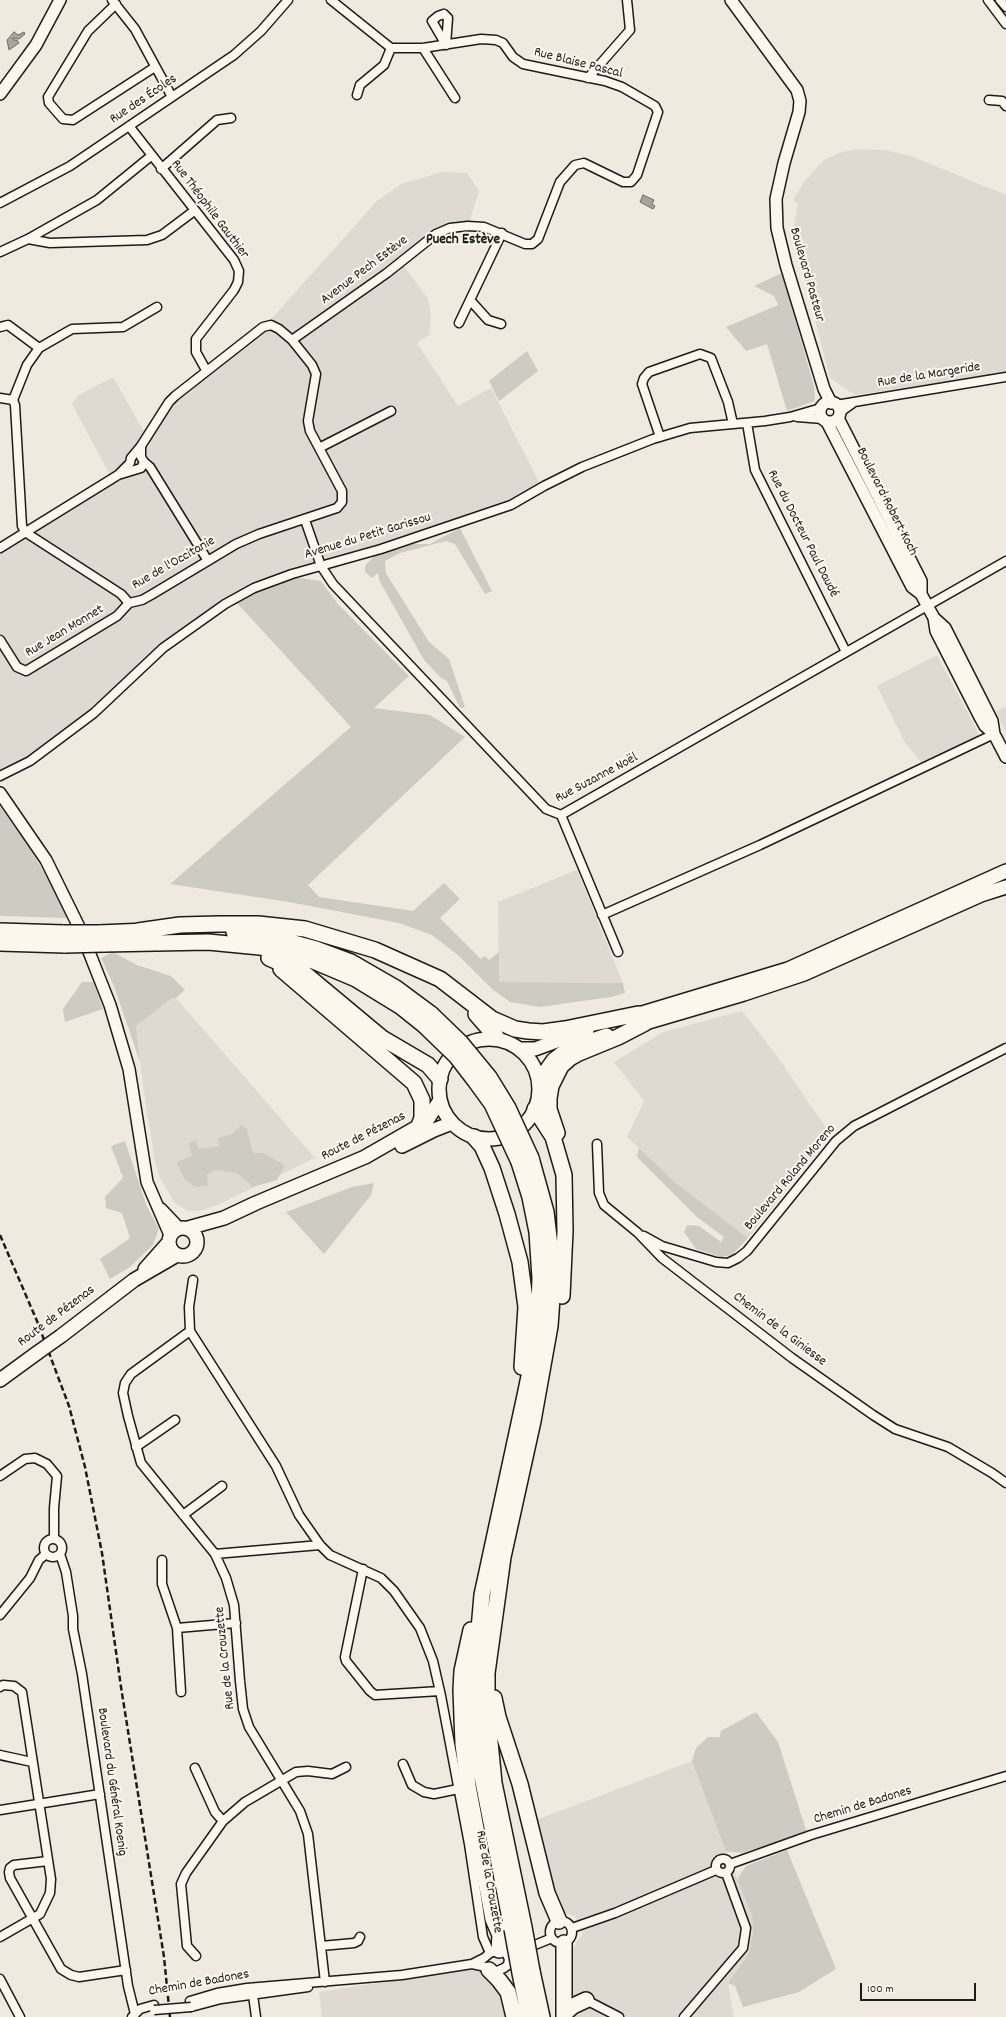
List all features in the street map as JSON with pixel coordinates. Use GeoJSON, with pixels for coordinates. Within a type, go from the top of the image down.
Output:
{"type":"FeatureCollection","features":[{"type":"Feature","properties":{"kind":"highway"},"geometry":{"type":"LineString","coordinates":[[101,938],[180,925],[219,924],[283,926],[305,929],[375,950],[440,979],[492,1018],[515,1029],[543,1032],[642,1019]]}},
{"type":"Feature","properties":{"kind":"highway"},"geometry":{"type":"LineString","coordinates":[[0,931],[65,939]]}},
{"type":"Feature","properties":{"kind":"highway"},"geometry":{"type":"LineString","coordinates":[[138,931],[198,931],[249,934],[283,940],[310,947],[351,962],[396,988],[428,1020]]}},
{"type":"Feature","properties":{"kind":"highway"},"geometry":{"type":"LineString","coordinates":[[0,943],[101,938],[208,942],[260,947],[317,963],[343,973],[376,990],[400,1006],[428,1020],[461,1043],[488,1077],[508,1108],[525,1160],[546,1212],[553,1284],[550,1326],[527,1449],[503,1557],[487,1673],[487,1711],[493,1776],[526,1972],[530,2017]]}},
{"type":"Feature","properties":{"kind":"highway"},"geometry":{"type":"LineString","coordinates":[[208,942],[262,956],[304,972],[382,1038],[428,1065],[440,1079]]}},
{"type":"Feature","properties":{"kind":"highway"},"geometry":{"type":"LineString","coordinates":[[262,956],[297,981],[408,1076],[414,1083],[422,1100],[422,1118],[419,1126]]}},
{"type":"Feature","properties":{"kind":"highway"},"geometry":{"type":"LineString","coordinates":[[400,962],[438,983],[459,999],[497,1038]]}},
{"type":"Feature","properties":{"kind":"highway"},"geometry":{"type":"LineString","coordinates":[[565,1186],[568,1178],[567,1167],[549,1109],[548,1098],[556,1075],[561,1066],[570,1058],[642,1019]]}},
{"type":"Feature","properties":{"kind":"highway"},"geometry":{"type":"LineString","coordinates":[[527,1449],[537,1430],[557,1343],[564,1263],[565,1186],[560,1158],[553,1138],[535,1110]]}},
{"type":"Feature","properties":{"kind":"highway"},"geometry":{"type":"LineString","coordinates":[[474,1137],[488,1156],[498,1183],[520,1262],[525,1295],[524,1342],[513,1426],[513,1457]]}},
{"type":"Feature","properties":{"kind":"highway"},"geometry":{"type":"LineString","coordinates":[[518,1928],[479,1761],[475,1707],[482,1595],[513,1457],[536,1342],[540,1278],[534,1213],[525,1160]]}},
{"type":"Feature","properties":{"kind":"highway"},"geometry":{"type":"LineString","coordinates":[[500,1513],[488,1549],[462,1671],[461,1705],[468,1786],[493,1919],[500,1935],[493,1959],[499,1980],[508,1992],[514,2017]]}},
{"type":"Feature","properties":{"kind":"highway"},"geometry":{"type":"LineString","coordinates":[[492,1636],[494,1698],[498,1717],[520,1784],[547,1893],[565,1925]]}},
{"type":"Feature","properties":{"kind":"highway"},"geometry":{"type":"LineString","coordinates":[[558,1940],[564,2016]]}},
{"type":"Feature","properties":{"kind":"highway"},"geometry":{"type":"LineString","coordinates":[[526,1972],[542,2017]]}},
{"type":"Feature","properties":{"kind":"highway"},"geometry":{"type":"LineString","coordinates":[[564,2016],[573,2006],[586,2000]]}},
{"type":"Feature","properties":{"kind":"main road"},"geometry":{"type":"LineString","coordinates":[[539,1080],[553,1060],[568,1050],[642,1019],[788,968],[1006,871]]}},
{"type":"Feature","properties":{"kind":"main road"},"geometry":{"type":"LineString","coordinates":[[520,1049],[535,1048],[642,1019],[744,994],[804,974],[981,895],[1006,887]]}},
{"type":"Feature","properties":{"kind":"main road"},"geometry":{"type":"LineString","coordinates":[[497,1038],[520,1049],[534,1064],[539,1080],[539,1096],[535,1110],[527,1122],[509,1135],[492,1139],[474,1137],[463,1132],[452,1123],[445,1112],[440,1100],[440,1079],[446,1062],[459,1048],[476,1040],[497,1038]]}},
{"type":"Feature","properties":{"kind":"main road","name":"Route de Pézenas"},"geometry":{"type":"LineString","coordinates":[[134,1280],[176,1234],[224,1218],[365,1157],[419,1126],[428,1119],[440,1100]]}},
{"type":"Feature","properties":{"kind":"main road","name":"Route de Pézenas"},"geometry":{"type":"LineString","coordinates":[[313,1180],[343,1173],[370,1163],[434,1130],[452,1123]]}},
{"type":"Feature","properties":{"kind":"main road","name":"Route de Pézenas"},"geometry":{"type":"LineString","coordinates":[[197,1242],[224,1218]]}},
{"type":"Feature","properties":{"kind":"main road"},"geometry":{"type":"LineString","coordinates":[[194,1233],[197,1242],[196,1247],[191,1254],[183,1256],[177,1255],[171,1250],[176,1234],[194,1233]]}},
{"type":"Feature","properties":{"kind":"main road","name":"Route de Pézenas"},"geometry":{"type":"LineString","coordinates":[[0,1380],[61,1336],[134,1280],[177,1255]]}},
{"type":"Feature","properties":{"kind":"street"},"geometry":{"type":"LineString","coordinates":[[0,94],[36,45],[60,0]]}},
{"type":"Feature","properties":{"kind":"street","name":"Rue des Écoles"},"geometry":{"type":"LineString","coordinates":[[0,203],[70,166],[234,55],[261,31],[288,0]]}},
{"type":"Feature","properties":{"kind":"street"},"geometry":{"type":"LineString","coordinates":[[330,0],[391,48],[384,65],[360,85],[357,95]]}},
{"type":"Feature","properties":{"kind":"street"},"geometry":{"type":"LineString","coordinates":[[588,78],[630,30],[627,0]]}},
{"type":"Feature","properties":{"kind":"street","name":"Boulevard Pasteur"},"geometry":{"type":"LineString","coordinates":[[730,0],[797,90],[800,101],[799,112],[784,163],[776,199],[777,228],[786,265],[830,412]]}},
{"type":"Feature","properties":{"kind":"street"},"geometry":{"type":"LineString","coordinates":[[988,0],[1006,24]]}},
{"type":"Feature","properties":{"kind":"street"},"geometry":{"type":"LineString","coordinates":[[1000,0],[1006,7]]}},
{"type":"Feature","properties":{"kind":"street"},"geometry":{"type":"LineString","coordinates":[[155,67],[73,120],[63,118],[49,103],[48,97],[88,31],[114,2],[135,29],[172,97]]}},
{"type":"Feature","properties":{"kind":"street","name":"Rue Blaise Pascal"},"geometry":{"type":"LineString","coordinates":[[391,48],[422,48],[481,39],[496,40],[503,43],[513,58],[523,64],[588,78],[622,88],[655,106],[658,112]]}},
{"type":"Feature","properties":{"kind":"street"},"geometry":{"type":"LineString","coordinates":[[422,48],[454,98]]}},
{"type":"Feature","properties":{"kind":"street"},"geometry":{"type":"LineString","coordinates":[[989,100],[1002,101],[1006,106]]}},
{"type":"Feature","properties":{"kind":"street","name":"Avenue Pech Estève"},"geometry":{"type":"LineString","coordinates":[[292,340],[386,273],[436,234],[450,228],[468,226],[484,227],[502,233],[525,244],[532,244],[538,239],[560,182],[579,162],[623,182],[631,182],[637,176],[658,112]]}},
{"type":"Feature","properties":{"kind":"street"},"geometry":{"type":"LineString","coordinates":[[161,169],[217,120],[231,118]]}},
{"type":"Feature","properties":{"kind":"street","name":"Rue Théophile Gauthier"},"geometry":{"type":"LineString","coordinates":[[128,126],[234,260],[238,272],[238,282],[234,290],[199,333],[196,339],[196,352],[206,370]]}},
{"type":"Feature","properties":{"kind":"street"},"geometry":{"type":"LineString","coordinates":[[0,252],[28,239],[97,200],[151,156]]}},
{"type":"Feature","properties":{"kind":"street"},"geometry":{"type":"LineString","coordinates":[[28,239],[50,243],[147,240],[162,235],[194,211]]}},
{"type":"Feature","properties":{"kind":"street"},"geometry":{"type":"LineString","coordinates":[[459,323],[502,233]]}},
{"type":"Feature","properties":{"kind":"street"},"geometry":{"type":"LineString","coordinates":[[470,300],[488,320],[501,324]]}},
{"type":"Feature","properties":{"kind":"street"},"geometry":{"type":"LineString","coordinates":[[25,532],[22,526],[15,405],[13,400],[26,365],[39,348],[72,329],[123,326],[157,307]]}},
{"type":"Feature","properties":{"kind":"street"},"geometry":{"type":"LineString","coordinates":[[0,327],[8,325],[39,348]]}},
{"type":"Feature","properties":{"kind":"street","name":"Rue de l'Occitanie"},"geometry":{"type":"LineString","coordinates":[[25,532],[121,594],[129,603],[142,600],[236,544],[259,534],[305,520],[337,508],[342,502],[342,491],[310,431],[308,421],[316,374],[312,365],[292,340],[279,329],[271,326],[263,327],[206,370]]}},
{"type":"Feature","properties":{"kind":"street"},"geometry":{"type":"LineString","coordinates":[[660,437],[642,384],[644,378],[649,372],[700,354],[711,358],[728,402],[734,424]]}},
{"type":"Feature","properties":{"kind":"street"},"geometry":{"type":"LineString","coordinates":[[0,548],[137,462],[141,446],[169,402],[206,370]]}},
{"type":"Feature","properties":{"kind":"street","name":"Rue de la Margeride"},"geometry":{"type":"LineString","coordinates":[[830,412],[855,401],[1006,377]]}},
{"type":"Feature","properties":{"kind":"street"},"geometry":{"type":"LineString","coordinates":[[0,398],[13,400]]}},
{"type":"Feature","properties":{"kind":"street"},"geometry":{"type":"LineString","coordinates":[[319,448],[391,411]]}},
{"type":"Feature","properties":{"kind":"street","name":"Avenue du Petit Garissou"},"geometry":{"type":"LineString","coordinates":[[0,776],[30,761],[82,722],[163,648],[225,604],[254,588],[292,574],[380,549],[511,505],[582,467],[660,437],[690,428],[747,423],[830,412]]}},
{"type":"Feature","properties":{"kind":"street","name":"Boulevard Robert Koch"},"geometry":{"type":"LineString","coordinates":[[830,412],[912,587],[921,594],[934,618],[936,631],[973,704],[985,726],[994,734],[1006,757]]}},
{"type":"Feature","properties":{"kind":"street","name":"Rue du Docteur Paul Daudé"},"geometry":{"type":"LineString","coordinates":[[747,423],[754,470],[846,652]]}},
{"type":"Feature","properties":{"kind":"street"},"geometry":{"type":"LineString","coordinates":[[137,462],[155,475],[208,561]]}},
{"type":"Feature","properties":{"kind":"street"},"geometry":{"type":"LineString","coordinates":[[305,520],[321,566]]}},
{"type":"Feature","properties":{"kind":"street","name":"Rue Suzanne Noël"},"geometry":{"type":"LineString","coordinates":[[321,566],[348,600],[546,810],[561,815],[1006,561]]}},
{"type":"Feature","properties":{"kind":"street","name":"Rue Jean Monnet"},"geometry":{"type":"LineString","coordinates":[[0,640],[17,667],[26,671],[117,616],[129,603]]}},
{"type":"Feature","properties":{"kind":"street"},"geometry":{"type":"LineString","coordinates":[[602,915],[760,845],[994,734]]}},
{"type":"Feature","properties":{"kind":"street"},"geometry":{"type":"LineString","coordinates":[[0,793],[46,860],[77,922],[110,1005],[128,1068],[143,1167],[147,1182],[157,1204],[176,1234]]}},
{"type":"Feature","properties":{"kind":"street"},"geometry":{"type":"LineString","coordinates":[[561,815],[618,952]]}},
{"type":"Feature","properties":{"kind":"street","name":"Boulevard Roland Moreno"},"geometry":{"type":"LineString","coordinates":[[638,1233],[662,1246],[716,1262],[728,1263],[738,1258],[747,1251],[836,1141],[854,1126],[1006,1048]]}},
{"type":"Feature","properties":{"kind":"street","name":"Chemin de la Giniesse"},"geometry":{"type":"LineString","coordinates":[[597,1144],[599,1193],[604,1205],[638,1233],[662,1258],[792,1358],[895,1429],[948,1447],[1006,1483]]}},
{"type":"Feature","properties":{"kind":"street"},"geometry":{"type":"LineString","coordinates":[[190,1331],[190,1307],[193,1280]]}},
{"type":"Feature","properties":{"kind":"street","name":"Rue de la Crouzette"},"geometry":{"type":"LineString","coordinates":[[325,1982],[308,1834],[300,1811],[249,1727],[243,1709],[236,1623],[232,1598],[226,1578],[215,1554],[141,1463],[123,1393],[125,1383],[131,1374],[190,1331],[276,1466],[299,1515],[320,1545],[330,1555],[364,1569],[381,1578],[394,1591],[420,1628],[432,1661],[440,1690],[483,1937],[493,1959]]}},
{"type":"Feature","properties":{"kind":"street"},"geometry":{"type":"LineString","coordinates":[[136,1447],[176,1420]]}},
{"type":"Feature","properties":{"kind":"street"},"geometry":{"type":"LineString","coordinates":[[0,1476],[25,1459],[35,1458],[48,1464],[57,1476],[54,1508],[54,1538]]}},
{"type":"Feature","properties":{"kind":"street"},"geometry":{"type":"LineString","coordinates":[[183,1515],[222,1486]]}},
{"type":"Feature","properties":{"kind":"street"},"geometry":{"type":"LineString","coordinates":[[54,1538],[62,1544],[62,1552],[50,1557],[44,1550],[44,1545],[47,1540],[54,1538]]}},
{"type":"Feature","properties":{"kind":"street"},"geometry":{"type":"LineString","coordinates":[[215,1554],[320,1545]]}},
{"type":"Feature","properties":{"kind":"street"},"geometry":{"type":"LineString","coordinates":[[0,1615],[30,1578],[39,1560],[46,1554]]}},
{"type":"Feature","properties":{"kind":"street","name":"Boulevard du Général Koenig"},"geometry":{"type":"LineString","coordinates":[[60,1554],[66,1572],[73,1616],[73,1629],[82,1674],[134,2016]]}},
{"type":"Feature","properties":{"kind":"street"},"geometry":{"type":"LineString","coordinates":[[162,1560],[162,1584],[177,1628],[181,1692]]}},
{"type":"Feature","properties":{"kind":"street"},"geometry":{"type":"LineString","coordinates":[[364,1569],[346,1661],[370,1691],[375,1695],[440,1690]]}},
{"type":"Feature","properties":{"kind":"street"},"geometry":{"type":"LineString","coordinates":[[177,1628],[236,1623]]}},
{"type":"Feature","properties":{"kind":"street"},"geometry":{"type":"LineString","coordinates":[[0,1687],[3,1685],[14,1686],[22,1692],[51,1879],[50,1893],[40,1914],[0,1937]]}},
{"type":"Feature","properties":{"kind":"street"},"geometry":{"type":"LineString","coordinates":[[0,1755],[32,1762]]}},
{"type":"Feature","properties":{"kind":"street"},"geometry":{"type":"LineString","coordinates":[[403,1764],[412,1785],[424,1792],[434,1794],[458,1789]]}},
{"type":"Feature","properties":{"kind":"street"},"geometry":{"type":"LineString","coordinates":[[196,1956],[188,1946],[181,1884],[186,1873],[223,1821],[245,1802],[296,1772],[308,1771],[332,1774],[346,1767]]}},
{"type":"Feature","properties":{"kind":"street"},"geometry":{"type":"LineString","coordinates":[[195,1768],[215,1812],[223,1821]]}},
{"type":"Feature","properties":{"kind":"street","name":"Chemin de Badones"},"geometry":{"type":"LineString","coordinates":[[730,1864],[811,1835],[1006,1776]]}},
{"type":"Feature","properties":{"kind":"street"},"geometry":{"type":"LineString","coordinates":[[0,1810],[100,1794]]}},
{"type":"Feature","properties":{"kind":"street"},"geometry":{"type":"LineString","coordinates":[[716,1870],[716,1864],[720,1860],[726,1860],[730,1864],[730,1869],[726,1873]]}},
{"type":"Feature","properties":{"kind":"street"},"geometry":{"type":"LineString","coordinates":[[48,1861],[14,1865],[10,1868],[10,1878],[61,1969],[70,1975],[79,1977],[126,1970]]}},
{"type":"Feature","properties":{"kind":"street"},"geometry":{"type":"LineString","coordinates":[[565,1925],[571,1937],[558,1940],[550,1930],[555,1923],[565,1925],[615,1913],[716,1870]]}},
{"type":"Feature","properties":{"kind":"street"},"geometry":{"type":"LineString","coordinates":[[716,1870],[721,1873],[726,1873]]}},
{"type":"Feature","properties":{"kind":"street"},"geometry":{"type":"LineString","coordinates":[[684,2017],[743,1948],[746,1928],[726,1873]]}},
{"type":"Feature","properties":{"kind":"street"},"geometry":{"type":"LineString","coordinates":[[322,1946],[354,1943],[358,1941],[360,1937]]}},
{"type":"Feature","properties":{"kind":"street","name":"Chemin de Badones"},"geometry":{"type":"LineString","coordinates":[[191,2004],[217,1993],[270,1986],[402,1975],[472,1964],[558,1940]]}},
{"type":"Feature","properties":{"kind":"street"},"geometry":{"type":"LineString","coordinates":[[0,1979],[20,2017]]}},
{"type":"Feature","properties":{"kind":"street","name":"Chemin de Badones"},"geometry":{"type":"LineString","coordinates":[[134,2016],[140,2009],[191,2004],[253,1995],[319,1985],[325,1982]]}},
{"type":"Feature","properties":{"kind":"street","name":"Chemin de Badones"},"geometry":{"type":"LineString","coordinates":[[253,1995],[254,1991],[270,1986]]}},
{"type":"Feature","properties":{"kind":"street"},"geometry":{"type":"LineString","coordinates":[[253,1995],[256,2017]]}},
{"type":"Feature","properties":{"kind":"street"},"geometry":{"type":"LineString","coordinates":[[586,2000],[619,2017]]}},
{"type":"Feature","properties":{"kind":"shaded area"},"geometry":{"type":"Polygon","coordinates":[[[14,32],[18,35],[24,32],[25,34],[19,39],[13,38],[13,40],[17,40],[19,43],[9,50],[7,40],[14,32]]]}},
{"type":"Feature","properties":{"kind":"shaded area"},"geometry":{"type":"Polygon","coordinates":[[[856,149],[884,150],[911,156],[1006,195],[1006,373],[855,395],[830,378],[795,242],[794,225],[798,204],[793,200],[804,182],[823,161],[839,153],[856,149]]]}},
{"type":"Feature","properties":{"kind":"shaded area"},"geometry":{"type":"Polygon","coordinates":[[[442,172],[467,173],[479,191],[467,229],[452,232],[427,244],[404,266],[428,299],[431,317],[429,335],[417,343],[458,406],[491,388],[540,484],[507,501],[364,554],[303,572],[236,602],[181,636],[100,707],[0,783],[0,541],[110,475],[72,404],[79,395],[113,377],[144,432],[170,395],[274,316],[377,201],[401,184],[442,172]]]}},
{"type":"Feature","properties":{"kind":"shaded area"},"geometry":{"type":"Polygon","coordinates":[[[643,195],[654,200],[652,204],[655,206],[653,209],[640,202],[643,195]]]}},
{"type":"Feature","properties":{"kind":"shaded area"},"geometry":{"type":"Polygon","coordinates":[[[782,273],[814,386],[815,401],[787,411],[767,344],[746,351],[726,327],[778,305],[774,296],[754,286],[782,273]]]}},
{"type":"Feature","properties":{"kind":"shaded area"},"geometry":{"type":"Polygon","coordinates":[[[527,351],[538,371],[499,401],[489,381],[527,351]]]}},
{"type":"Feature","properties":{"kind":"shaded area"},"geometry":{"type":"Polygon","coordinates":[[[460,528],[492,591],[485,594],[455,544],[446,541],[400,553],[385,561],[386,573],[429,642],[449,659],[465,707],[460,708],[447,681],[440,677],[424,660],[379,580],[378,573],[372,578],[365,572],[365,566],[374,556],[414,544],[430,544],[460,528]]]}},
{"type":"Feature","properties":{"kind":"shaded area"},"geometry":{"type":"Polygon","coordinates":[[[293,577],[321,581],[337,603],[409,676],[374,708],[430,715],[465,737],[308,885],[319,897],[413,911],[444,883],[460,899],[440,918],[481,959],[485,956],[489,960],[499,952],[499,982],[623,983],[625,993],[611,997],[540,1007],[510,1002],[492,989],[459,956],[432,935],[399,923],[289,902],[170,884],[351,727],[236,602],[293,577]]]}},
{"type":"Feature","properties":{"kind":"shaded area"},"geometry":{"type":"Polygon","coordinates":[[[937,655],[978,732],[977,738],[921,762],[905,743],[877,686],[937,655]]]}},
{"type":"Feature","properties":{"kind":"shaded area"},"geometry":{"type":"Polygon","coordinates":[[[1006,707],[1006,733],[996,711],[1006,707]]]}},
{"type":"Feature","properties":{"kind":"shaded area"},"geometry":{"type":"Polygon","coordinates":[[[0,804],[21,834],[53,887],[68,918],[0,916],[0,804]]]}},
{"type":"Feature","properties":{"kind":"shaded area"},"geometry":{"type":"Polygon","coordinates":[[[577,870],[623,983],[499,982],[498,902],[577,870]]]}},
{"type":"Feature","properties":{"kind":"shaded area"},"geometry":{"type":"Polygon","coordinates":[[[113,952],[137,965],[171,976],[185,990],[136,1026],[140,1062],[114,986],[101,958],[113,952]]]}},
{"type":"Feature","properties":{"kind":"shaded area"},"geometry":{"type":"Polygon","coordinates":[[[82,982],[93,982],[103,1009],[65,1022],[63,1009],[82,982]]]}},
{"type":"Feature","properties":{"kind":"shaded area"},"geometry":{"type":"Polygon","coordinates":[[[176,998],[315,1158],[217,1205],[200,1211],[188,1211],[175,1203],[160,1178],[155,1162],[143,1086],[136,1026],[171,999],[176,998]]]}},
{"type":"Feature","properties":{"kind":"shaded area"},"geometry":{"type":"Polygon","coordinates":[[[742,1011],[777,1056],[830,1134],[748,1238],[676,1183],[627,1137],[644,1101],[614,1062],[663,1032],[742,1011]]]}},
{"type":"Feature","properties":{"kind":"shaded area"},"geometry":{"type":"Polygon","coordinates":[[[241,1125],[247,1129],[253,1153],[263,1153],[285,1165],[277,1180],[253,1187],[237,1173],[216,1170],[207,1175],[208,1186],[195,1187],[184,1179],[177,1162],[192,1156],[189,1143],[195,1140],[199,1149],[219,1146],[218,1138],[232,1134],[241,1125]]]}},
{"type":"Feature","properties":{"kind":"shaded area"},"geometry":{"type":"Polygon","coordinates":[[[125,1141],[147,1207],[159,1229],[153,1245],[130,1267],[110,1279],[100,1259],[130,1238],[122,1213],[106,1208],[105,1197],[123,1178],[111,1146],[125,1141]]]}},
{"type":"Feature","properties":{"kind":"shaded area"},"geometry":{"type":"Polygon","coordinates":[[[639,1148],[676,1183],[748,1238],[732,1255],[721,1257],[696,1249],[684,1232],[687,1225],[699,1226],[721,1242],[724,1237],[697,1217],[637,1157],[639,1148]]]}},
{"type":"Feature","properties":{"kind":"shaded area"},"geometry":{"type":"Polygon","coordinates":[[[374,1183],[371,1195],[324,1254],[286,1212],[352,1187],[374,1183]]]}},
{"type":"Feature","properties":{"kind":"shaded area"},"geometry":{"type":"Polygon","coordinates":[[[756,1712],[778,1742],[807,1833],[741,1853],[726,1851],[692,1761],[696,1748],[708,1737],[720,1737],[721,1731],[756,1712]]]}},
{"type":"Feature","properties":{"kind":"shaded area"},"geometry":{"type":"Polygon","coordinates":[[[692,1761],[752,1916],[753,1932],[749,1953],[728,1983],[734,2017],[567,2017],[569,1957],[577,1941],[583,1935],[575,1916],[565,1913],[558,1906],[536,1820],[692,1761]]]}},
{"type":"Feature","properties":{"kind":"shaded area"},"geometry":{"type":"Polygon","coordinates":[[[787,1850],[836,1969],[799,1992],[743,2007],[735,1986],[728,1983],[749,1953],[753,1932],[752,1916],[738,1881],[739,1876],[746,1866],[787,1850]]]}},
{"type":"Feature","properties":{"kind":"shaded area"},"geometry":{"type":"Polygon","coordinates":[[[492,1966],[505,2017],[322,2017],[319,1992],[492,1966]]]}},
{"type":"Feature","properties":{"kind":"railway"},"geometry":{"type":"LineString","coordinates":[[0,1235],[37,1321],[69,1406],[85,1467],[102,1553],[121,1687],[164,1957],[170,2017]]}},
{"type":"Feature","properties":{"kind":"district","name":"Puech Estève"},"geometry":{"type":"Point","coordinates":[463,241]}}]}
